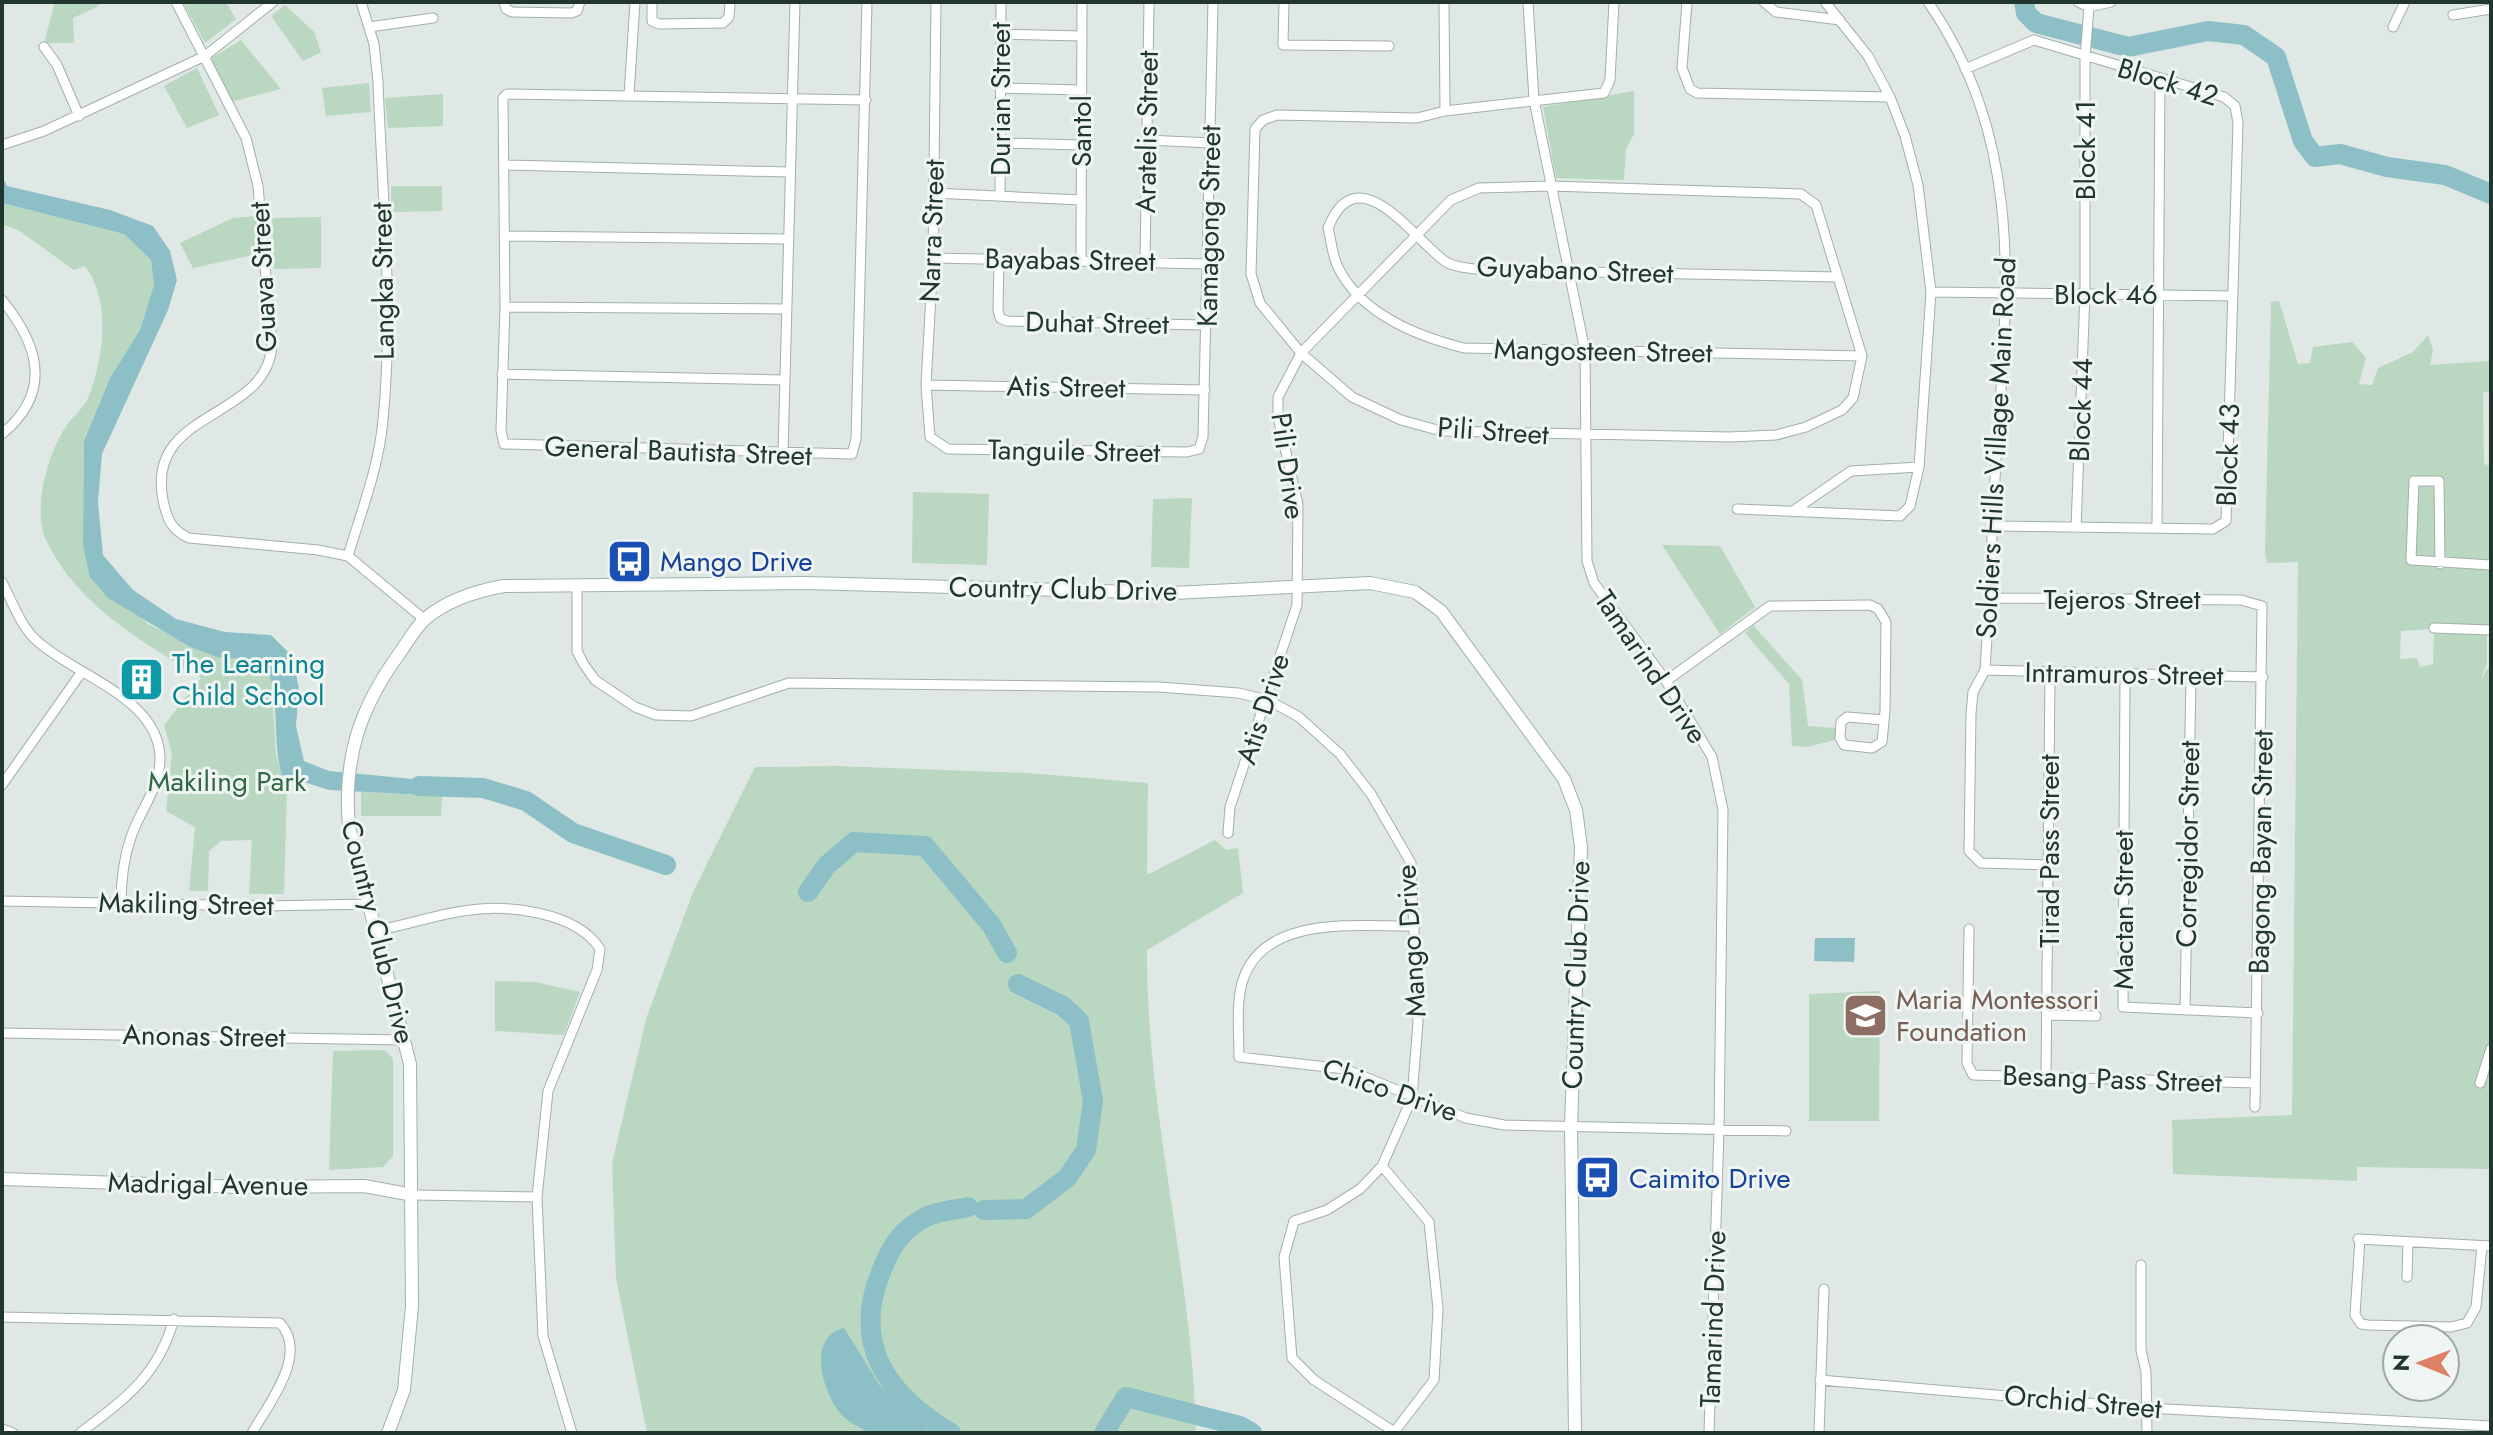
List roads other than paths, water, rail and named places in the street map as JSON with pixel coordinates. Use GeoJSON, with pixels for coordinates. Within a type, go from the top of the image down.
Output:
{"type":"FeatureCollection","features":[{"type":"Feature","properties":{"kind":"street","name":"Guava Street"},"geometry":{"type":"LineString","coordinates":[[176,2],[246,138],[258,186],[271,362],[249,393],[193,425],[178,438],[164,470],[162,493],[167,520],[177,533],[189,538],[318,550],[348,556],[425,620]]}},
{"type":"Feature","properties":{"kind":"street"},"geometry":{"type":"LineString","coordinates":[[2,145],[79,116],[205,56],[273,2]]}},
{"type":"Feature","properties":{"kind":"street","name":"Langka Street"},"geometry":{"type":"LineString","coordinates":[[348,556],[375,466],[383,421],[385,264],[377,70],[361,2]]}},
{"type":"Feature","properties":{"kind":"street"},"geometry":{"type":"LineString","coordinates":[[504,2],[506,9],[512,12],[579,6]]}},
{"type":"Feature","properties":{"kind":"street"},"geometry":{"type":"LineString","coordinates":[[629,95],[635,2]]}},
{"type":"Feature","properties":{"kind":"street"},"geometry":{"type":"LineString","coordinates":[[652,2],[652,21],[659,24],[723,23],[729,17],[730,2]]}},
{"type":"Feature","properties":{"kind":"street"},"geometry":{"type":"LineString","coordinates":[[783,453],[786,239],[795,2]]}},
{"type":"Feature","properties":{"kind":"street"},"geometry":{"type":"LineString","coordinates":[[783,380],[502,374],[505,307],[503,98],[507,94],[866,100],[867,2]]}},
{"type":"Feature","properties":{"kind":"street","name":"Narra Street"},"geometry":{"type":"LineString","coordinates":[[936,2],[933,258],[926,429],[935,443],[948,449]]}},
{"type":"Feature","properties":{"kind":"street","name":"Durian Street"},"geometry":{"type":"LineString","coordinates":[[1000,196],[1001,2]]}},
{"type":"Feature","properties":{"kind":"street","name":"Santol"},"geometry":{"type":"LineString","coordinates":[[1081,260],[1082,2]]}},
{"type":"Feature","properties":{"kind":"street","name":"Aratelis Street"},"geometry":{"type":"LineString","coordinates":[[1145,262],[1149,2]]}},
{"type":"Feature","properties":{"kind":"street","name":"Kamagong Street"},"geometry":{"type":"LineString","coordinates":[[1199,449],[1205,390],[1213,2]]}},
{"type":"Feature","properties":{"kind":"street"},"geometry":{"type":"LineString","coordinates":[[1284,2],[1283,45],[1389,46]]}},
{"type":"Feature","properties":{"kind":"street"},"geometry":{"type":"LineString","coordinates":[[1444,2],[1445,111]]}},
{"type":"Feature","properties":{"kind":"street","name":"Tamarind Drive"},"geometry":{"type":"LineString","coordinates":[[1528,2],[1534,100],[1585,351],[1585,535],[1594,583],[1666,681],[1712,757],[1723,810],[1719,1131],[1709,1433]]}},
{"type":"Feature","properties":{"kind":"street"},"geometry":{"type":"LineString","coordinates":[[1301,353],[1260,303],[1251,274],[1255,129],[1263,120],[1277,115],[1417,118],[1445,111],[1604,93],[1610,80],[1614,2]]}},
{"type":"Feature","properties":{"kind":"street"},"geometry":{"type":"LineString","coordinates":[[1687,2],[1682,68],[1690,89],[1697,93],[1890,97]]}},
{"type":"Feature","properties":{"kind":"street"},"geometry":{"type":"LineString","coordinates":[[1764,2],[1776,12],[1840,20]]}},
{"type":"Feature","properties":{"kind":"street"},"geometry":{"type":"LineString","coordinates":[[1737,509],[1904,514],[1910,506],[1919,467],[1931,292],[1918,185],[1905,136],[1890,97],[1868,56],[1825,2]]}},
{"type":"Feature","properties":{"kind":"street","name":"Soldiers Hills Village Main Road"},"geometry":{"type":"LineString","coordinates":[[1928,2],[1982,105],[1996,153],[2002,191],[2008,294],[1985,670],[1973,692],[1971,714],[1969,851],[1974,860],[1981,863],[2049,865]]}},
{"type":"Feature","properties":{"kind":"street"},"geometry":{"type":"LineString","coordinates":[[2078,2],[2089,7],[2111,2]]}},
{"type":"Feature","properties":{"kind":"street"},"geometry":{"type":"LineString","coordinates":[[2393,27],[2405,2]]}},
{"type":"Feature","properties":{"kind":"street","name":"Block 41"},"geometry":{"type":"LineString","coordinates":[[2085,293],[2085,58],[2089,7]]}},
{"type":"Feature","properties":{"kind":"street"},"geometry":{"type":"LineString","coordinates":[[2453,15],[2491,9]]}},
{"type":"Feature","properties":{"kind":"street"},"geometry":{"type":"LineString","coordinates":[[369,27],[433,18]]}},
{"type":"Feature","properties":{"kind":"street"},"geometry":{"type":"LineString","coordinates":[[1000,34],[1082,36]]}},
{"type":"Feature","properties":{"kind":"street","name":"Block 42"},"geometry":{"type":"LineString","coordinates":[[1965,69],[2034,40],[2085,58],[2224,97],[2235,106],[2238,123],[2233,296]]}},
{"type":"Feature","properties":{"kind":"street"},"geometry":{"type":"LineString","coordinates":[[44,47],[57,65],[79,116]]}},
{"type":"Feature","properties":{"kind":"street"},"geometry":{"type":"LineString","coordinates":[[2157,527],[2160,78]]}},
{"type":"Feature","properties":{"kind":"street"},"geometry":{"type":"LineString","coordinates":[[1001,88],[1081,90]]}},
{"type":"Feature","properties":{"kind":"street","name":"General Bautista Street"},"geometry":{"type":"LineString","coordinates":[[502,374],[501,431],[504,444],[852,454],[856,439],[866,100]]}},
{"type":"Feature","properties":{"kind":"street"},"geometry":{"type":"LineString","coordinates":[[1147,140],[1211,143]]}},
{"type":"Feature","properties":{"kind":"street"},"geometry":{"type":"LineString","coordinates":[[1002,143],[1081,145]]}},
{"type":"Feature","properties":{"kind":"street"},"geometry":{"type":"LineString","coordinates":[[505,165],[789,172]]}},
{"type":"Feature","properties":{"kind":"street","name":"Pili Street"},"geometry":{"type":"LineString","coordinates":[[1550,186],[1801,194],[1816,205],[1862,356],[1853,398],[1834,415],[1776,435],[1586,436],[1441,431],[1401,420],[1352,397],[1301,353],[1451,200],[1479,188],[1550,186]]}},
{"type":"Feature","properties":{"kind":"street"},"geometry":{"type":"LineString","coordinates":[[934,193],[1081,200]]}},
{"type":"Feature","properties":{"kind":"street","name":"Guyabano Street"},"geometry":{"type":"LineString","coordinates":[[1359,294],[1337,265],[1328,228],[1343,204],[1353,199],[1379,204],[1448,264],[1482,270],[1838,277]]}},
{"type":"Feature","properties":{"kind":"street"},"geometry":{"type":"LineString","coordinates":[[504,236],[786,239]]}},
{"type":"Feature","properties":{"kind":"street","name":"Bayabas Street"},"geometry":{"type":"LineString","coordinates":[[933,258],[1208,264]]}},
{"type":"Feature","properties":{"kind":"street","name":"Duhat Street"},"geometry":{"type":"LineString","coordinates":[[999,259],[998,310],[1000,318],[1007,321],[1206,325]]}},
{"type":"Feature","properties":{"kind":"street","name":"Block 46"},"geometry":{"type":"LineString","coordinates":[[1931,292],[2233,296]]}},
{"type":"Feature","properties":{"kind":"street","name":"Block 44"},"geometry":{"type":"LineString","coordinates":[[2076,528],[2085,293]]}},
{"type":"Feature","properties":{"kind":"street","name":"Mangosteen Street"},"geometry":{"type":"LineString","coordinates":[[1359,294],[1392,322],[1423,338],[1464,348],[1862,356]]}},
{"type":"Feature","properties":{"kind":"street","name":"Block 43"},"geometry":{"type":"LineString","coordinates":[[1992,526],[2213,529],[2226,521],[2233,296]]}},
{"type":"Feature","properties":{"kind":"street"},"geometry":{"type":"LineString","coordinates":[[2,300],[23,327],[36,358],[36,380],[29,402],[15,423],[2,434]]}},
{"type":"Feature","properties":{"kind":"street"},"geometry":{"type":"LineString","coordinates":[[505,307],[785,309]]}},
{"type":"Feature","properties":{"kind":"street","name":"Pili Drive"},"geometry":{"type":"LineString","coordinates":[[1295,584],[1298,505],[1278,417],[1278,397],[1301,353]]}},
{"type":"Feature","properties":{"kind":"street","name":"Atis Street"},"geometry":{"type":"LineString","coordinates":[[926,385],[1205,390]]}},
{"type":"Feature","properties":{"kind":"street","name":"Tanguile Street"},"geometry":{"type":"LineString","coordinates":[[948,449],[1187,452],[1199,449]]}},
{"type":"Feature","properties":{"kind":"street"},"geometry":{"type":"LineString","coordinates":[[1793,511],[1851,471],[1919,467]]}},
{"type":"Feature","properties":{"kind":"street"},"geometry":{"type":"LineString","coordinates":[[2440,564],[2439,481],[2414,481],[2411,560],[2440,564],[2491,565]]}},
{"type":"Feature","properties":{"kind":"street"},"geometry":{"type":"LineString","coordinates":[[2,582],[32,637],[81,673],[129,702],[152,728],[160,756],[156,785],[128,848],[121,873],[121,904]]}},
{"type":"Feature","properties":{"kind":"street","name":"Country Club Drive"},"geometry":{"type":"LineString","coordinates":[[388,1433],[404,1390],[412,1306],[410,1064],[378,930],[349,827],[347,796],[357,730],[373,691],[425,620],[460,597],[504,586],[806,583],[1174,593],[1295,584],[1370,583],[1415,592],[1441,611],[1564,779],[1576,810],[1581,847],[1571,1126],[1575,1433]]}},
{"type":"Feature","properties":{"kind":"street","name":"Atis Drive"},"geometry":{"type":"LineString","coordinates":[[1228,833],[1230,807],[1297,605],[1295,584]]}},
{"type":"Feature","properties":{"kind":"street","name":"Mango Drive"},"geometry":{"type":"LineString","coordinates":[[577,587],[577,651],[583,663],[607,688],[635,707],[656,715],[691,716],[789,683],[1159,687],[1238,693],[1268,700],[1299,717],[1340,754],[1371,794],[1411,863],[1418,1022],[1412,1098],[1382,1166],[1349,1196],[1327,1210],[1294,1221],[1284,1257],[1292,1358],[1314,1380],[1395,1432]]}},
{"type":"Feature","properties":{"kind":"street","name":"Tejeros Street"},"geometry":{"type":"LineString","coordinates":[[1989,598],[2255,602]]}},
{"type":"Feature","properties":{"kind":"street","name":"Bagong Bayan Street"},"geometry":{"type":"LineString","coordinates":[[2255,602],[2265,613],[2255,1107]]}},
{"type":"Feature","properties":{"kind":"street"},"geometry":{"type":"LineString","coordinates":[[1666,681],[1770,606],[1870,605],[1878,609],[1886,622],[1884,720],[1882,742],[1877,747],[1842,743],[1840,726],[1847,717],[1884,720]]}},
{"type":"Feature","properties":{"kind":"street"},"geometry":{"type":"LineString","coordinates":[[2434,628],[2491,630]]}},
{"type":"Feature","properties":{"kind":"street","name":"Intramuros Street"},"geometry":{"type":"LineString","coordinates":[[1985,670],[2125,676],[2263,677]]}},
{"type":"Feature","properties":{"kind":"street"},"geometry":{"type":"LineString","coordinates":[[3,782],[81,673]]}},
{"type":"Feature","properties":{"kind":"street","name":"Tirad Pass Street"},"geometry":{"type":"LineString","coordinates":[[2046,1077],[2050,674]]}},
{"type":"Feature","properties":{"kind":"street","name":"Mactan Street"},"geometry":{"type":"LineString","coordinates":[[2125,676],[2122,1001],[2128,1010],[2258,1013]]}},
{"type":"Feature","properties":{"kind":"street","name":"Corregidor Street"},"geometry":{"type":"LineString","coordinates":[[2185,1010],[2191,677]]}},
{"type":"Feature","properties":{"kind":"street","name":"Makiling Street"},"geometry":{"type":"LineString","coordinates":[[2,901],[370,904]]}},
{"type":"Feature","properties":{"kind":"street"},"geometry":{"type":"LineString","coordinates":[[378,930],[466,910],[537,913],[566,919],[590,933],[600,949],[597,970],[548,1091],[537,1197],[543,1336],[572,1433]]}},
{"type":"Feature","properties":{"kind":"street","name":"Chico Drive"},"geometry":{"type":"LineString","coordinates":[[1415,926],[1300,930],[1269,945],[1250,964],[1241,985],[1239,1057],[1345,1069],[1466,1118],[1504,1125],[1571,1126]]}},
{"type":"Feature","properties":{"kind":"street","name":"Besang Pass Street"},"geometry":{"type":"LineString","coordinates":[[1969,929],[1969,1072],[1978,1076],[2255,1083]]}},
{"type":"Feature","properties":{"kind":"street"},"geometry":{"type":"LineString","coordinates":[[2047,1015],[2096,1016]]}},
{"type":"Feature","properties":{"kind":"street","name":"Anonas Street"},"geometry":{"type":"LineString","coordinates":[[2,1033],[405,1040]]}},
{"type":"Feature","properties":{"kind":"street"},"geometry":{"type":"LineString","coordinates":[[2480,1083],[2491,1049]]}},
{"type":"Feature","properties":{"kind":"street"},"geometry":{"type":"LineString","coordinates":[[1571,1126],[1786,1131]]}},
{"type":"Feature","properties":{"kind":"street"},"geometry":{"type":"LineString","coordinates":[[1382,1166],[1429,1222],[1438,1309],[1434,1380],[1395,1432]]}},
{"type":"Feature","properties":{"kind":"street","name":"Madrigal Avenue"},"geometry":{"type":"LineString","coordinates":[[2,1179],[242,1187],[364,1186],[413,1195]]}},
{"type":"Feature","properties":{"kind":"street"},"geometry":{"type":"LineString","coordinates":[[413,1195],[537,1197]]}},
{"type":"Feature","properties":{"kind":"street"},"geometry":{"type":"LineString","coordinates":[[2357,1239],[2408,1242],[2487,1246],[2476,1307],[2467,1323],[2451,1327],[2361,1324],[2355,1315],[2357,1239]]}},
{"type":"Feature","properties":{"kind":"street"},"geometry":{"type":"LineString","coordinates":[[2407,1277],[2408,1242]]}},
{"type":"Feature","properties":{"kind":"street"},"geometry":{"type":"LineString","coordinates":[[2141,1265],[2141,1350],[2146,1366],[2147,1433]]}},
{"type":"Feature","properties":{"kind":"street"},"geometry":{"type":"LineString","coordinates":[[1819,1433],[1824,1289]]}},
{"type":"Feature","properties":{"kind":"street"},"geometry":{"type":"LineString","coordinates":[[2,1317],[268,1320],[280,1323],[286,1329],[292,1350],[289,1363],[252,1433]]}},
{"type":"Feature","properties":{"kind":"street"},"geometry":{"type":"LineString","coordinates":[[80,1433],[123,1400],[153,1371],[174,1319]]}},
{"type":"Feature","properties":{"kind":"street","name":"Orchid Street"},"geometry":{"type":"LineString","coordinates":[[1820,1380],[2147,1408],[2491,1426]]}},
{"type":"Feature","properties":{"kind":"street"},"geometry":{"type":"LineString","coordinates":[[2,1429],[13,1433]]}},
{"type":"Feature","properties":{"kind":"water"},"geometry":{"type":"Polygon","coordinates":[[[2,175],[7,186],[110,210],[153,226],[170,251],[177,280],[168,310],[102,454],[98,502],[103,555],[133,590],[176,619],[225,632],[271,635],[293,657],[299,690],[296,726],[304,761],[329,771],[444,782],[442,796],[329,790],[282,775],[272,687],[263,661],[217,657],[190,647],[108,598],[90,577],[83,546],[84,441],[110,378],[140,330],[154,285],[151,260],[124,234],[2,203],[2,175]]]}},
{"type":"Feature","properties":{"kind":"water"},"geometry":{"type":"Polygon","coordinates":[[[1815,938],[1855,938],[1854,962],[1814,961],[1815,938]]]}},
{"type":"Feature","properties":{"kind":"water"},"geometry":{"type":"Polygon","coordinates":[[[844,1328],[880,1386],[930,1433],[866,1431],[847,1420],[837,1409],[825,1383],[821,1355],[832,1333],[844,1328]]]}},
{"type":"Feature","properties":{"kind":"waterway"},"geometry":{"type":"LineString","coordinates":[[2024,2],[2026,13],[2036,23],[2128,47],[2208,31],[2244,35],[2276,57],[2303,141],[2315,157],[2340,154],[2387,167],[2445,175],[2491,194]]}},
{"type":"Feature","properties":{"kind":"waterway"},"geometry":{"type":"LineString","coordinates":[[419,786],[483,788],[526,801],[573,833],[666,865]]}},
{"type":"Feature","properties":{"kind":"waterway"},"geometry":{"type":"LineString","coordinates":[[808,892],[827,865],[854,842],[925,846],[992,926],[1007,953]]}},
{"type":"Feature","properties":{"kind":"waterway"},"geometry":{"type":"LineString","coordinates":[[984,1210],[1026,1209],[1067,1178],[1086,1150],[1093,1101],[1079,1021],[1063,1006],[1018,984]]}},
{"type":"Feature","properties":{"kind":"waterway"},"geometry":{"type":"LineString","coordinates":[[951,1433],[909,1402],[893,1385],[873,1345],[870,1323],[881,1272],[898,1240],[926,1217],[968,1207]]}},
{"type":"Feature","properties":{"kind":"waterway"},"geometry":{"type":"LineString","coordinates":[[1104,1433],[1126,1397],[1240,1426],[1252,1433]]}},
{"type":"Feature","properties":{"kind":"place","name":"Mango Drive"},"geometry":{"type":"Point","coordinates":[629,561]}},
{"type":"Feature","properties":{"kind":"place","name":"The Learning Child School"},"geometry":{"type":"Point","coordinates":[141,679]}},
{"type":"Feature","properties":{"kind":"place","name":"Maria Montessori Foundation"},"geometry":{"type":"Point","coordinates":[1865,1015]}},
{"type":"Feature","properties":{"kind":"place","name":"Caimito Drive"},"geometry":{"type":"Point","coordinates":[1598,1178]}},
{"type":"Feature","properties":{"kind":"park label","name":"Makiling Park"},"geometry":{"type":"Point","coordinates":[227,781]}}]}
